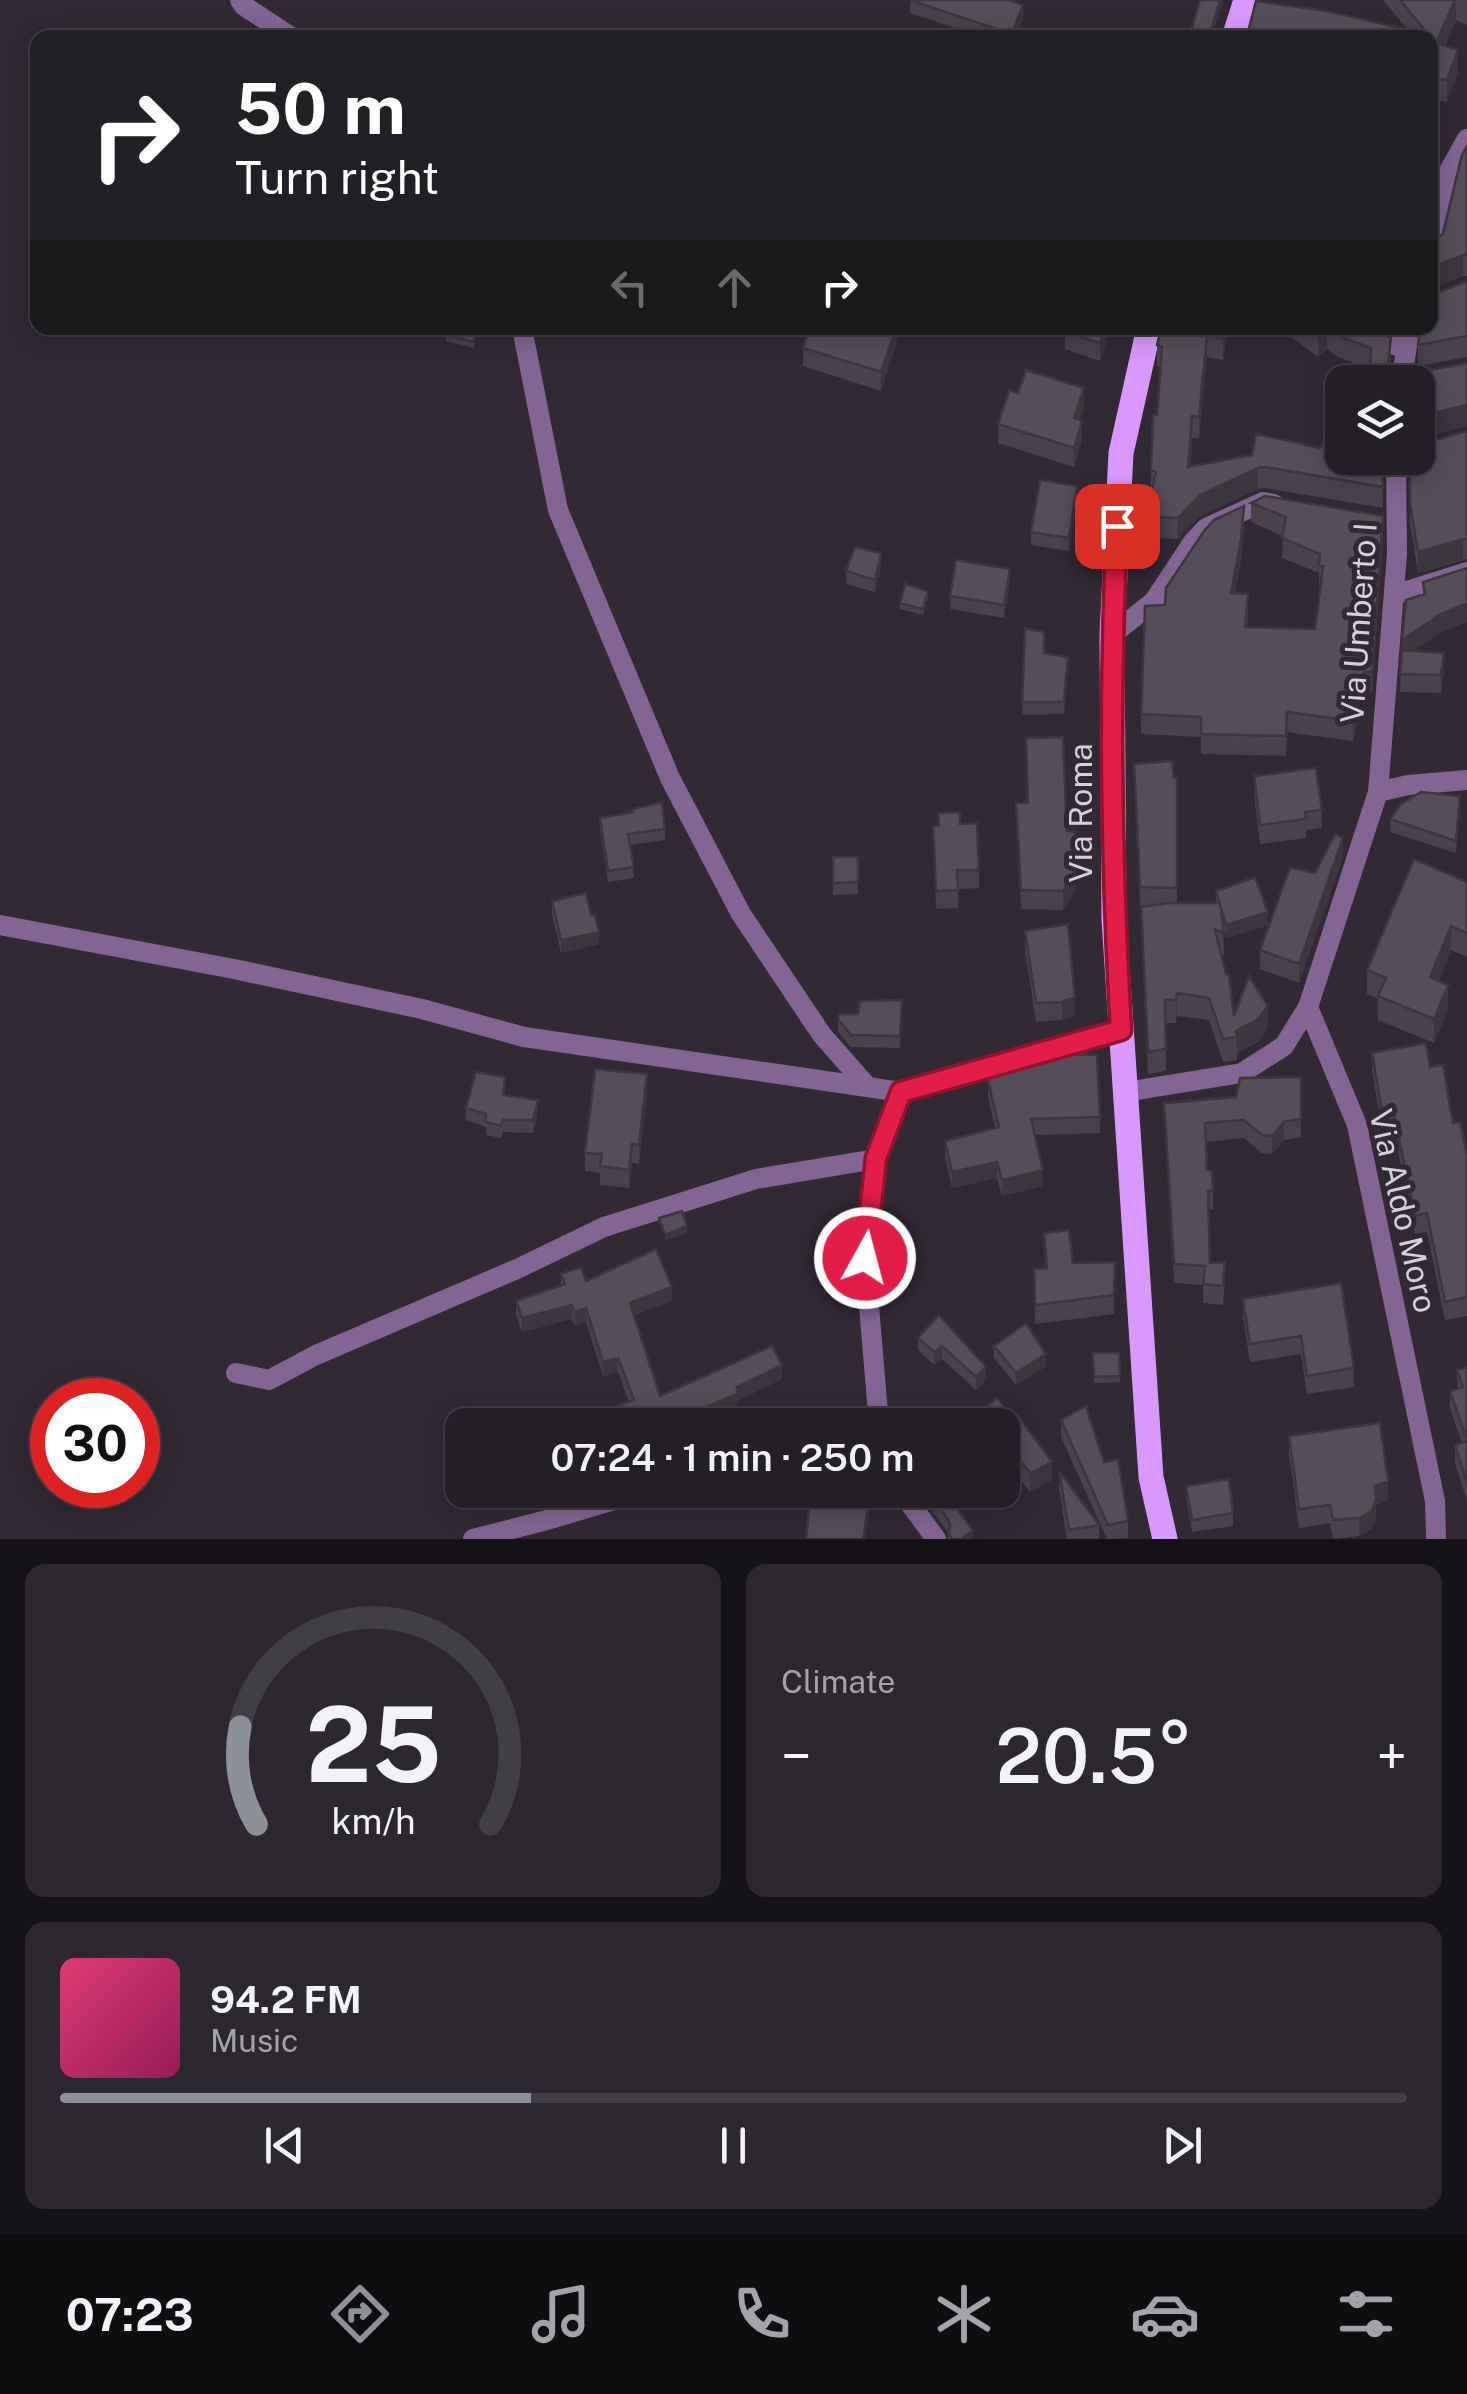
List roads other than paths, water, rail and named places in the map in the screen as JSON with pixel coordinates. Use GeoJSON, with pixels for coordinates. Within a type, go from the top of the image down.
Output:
{"type":"FeatureCollection","features":[{"type":"Feature","properties":{"kind":"main road"},"geometry":{"type":"LineString","coordinates":[[1237,30],[1246,0]]}},
{"type":"Feature","properties":{"kind":"main road","name":"Via Roma"},"geometry":{"type":"LineString","coordinates":[[1147,335],[1120,453],[1112,635],[1114,920],[1151,1477],[1166,1539]]}},
{"type":"Feature","properties":{"kind":"street"},"geometry":{"type":"LineString","coordinates":[[240,0],[281,30]]}},
{"type":"Feature","properties":{"kind":"street"},"geometry":{"type":"LineString","coordinates":[[1438,217],[1449,171],[1467,139]]}},
{"type":"Feature","properties":{"kind":"street"},"geometry":{"type":"LineString","coordinates":[[523,335],[558,510],[670,778],[740,914],[822,1034],[866,1086]]}},
{"type":"Feature","properties":{"kind":"street"},"geometry":{"type":"LineString","coordinates":[[1366,335],[1406,349]]}},
{"type":"Feature","properties":{"kind":"street"},"geometry":{"type":"LineString","coordinates":[[1408,365],[1409,335]]}},
{"type":"Feature","properties":{"kind":"street","name":"Via Umberto I"},"geometry":{"type":"LineString","coordinates":[[1378,792],[1394,595],[1387,522],[1394,475]]}},
{"type":"Feature","properties":{"kind":"street"},"geometry":{"type":"LineString","coordinates":[[1112,635],[1154,601],[1192,542],[1206,528],[1262,502],[1301,508]]}},
{"type":"Feature","properties":{"kind":"street"},"geometry":{"type":"LineString","coordinates":[[1394,595],[1467,572]]}},
{"type":"Feature","properties":{"kind":"street"},"geometry":{"type":"LineString","coordinates":[[1125,1092],[1242,1073],[1284,1046],[1308,1007],[1378,792],[1467,780]]}},
{"type":"Feature","properties":{"kind":"street"},"geometry":{"type":"LineString","coordinates":[[0,925],[234,968],[422,1009],[524,1037],[901,1092],[1121,1030]]}},
{"type":"Feature","properties":{"kind":"street","name":"Via Aldo Moro"},"geometry":{"type":"LineString","coordinates":[[1308,1007],[1357,1125],[1434,1501],[1436,1539]]}},
{"type":"Feature","properties":{"kind":"street"},"geometry":{"type":"LineString","coordinates":[[878,1408],[865,1258],[876,1158],[901,1092]]}},
{"type":"Feature","properties":{"kind":"street"},"geometry":{"type":"LineString","coordinates":[[236,1374],[270,1380],[604,1228],[756,1179],[876,1158]]}},
{"type":"Feature","properties":{"kind":"street"},"geometry":{"type":"LineString","coordinates":[[473,1539],[588,1508]]}},
{"type":"Feature","properties":{"kind":"street"},"geometry":{"type":"LineString","coordinates":[[913,1508],[936,1539]]}}]}
